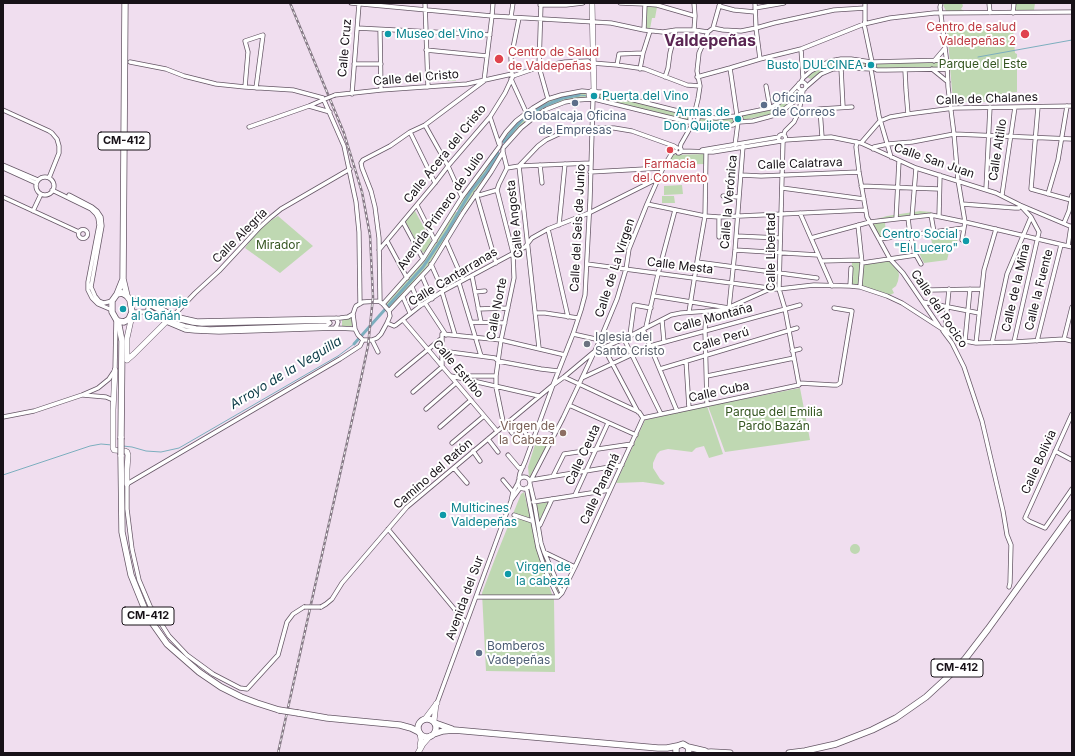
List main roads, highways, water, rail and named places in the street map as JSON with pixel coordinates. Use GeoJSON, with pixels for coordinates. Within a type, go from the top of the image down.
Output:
{"type":"FeatureCollection","features":[{"type":"Feature","properties":{"kind":"main road","name":"CM-412"},"geometry":{"type":"LineString","coordinates":[[125,3],[122,279],[117,294],[112,301],[112,310],[117,320],[122,341],[122,532],[131,575],[148,617],[167,644],[199,672],[221,687],[257,703],[279,710],[327,718],[400,725],[414,724],[430,719],[454,730]]}},
{"type":"Feature","properties":{"kind":"main road","name":"CM-412"},"geometry":{"type":"LineString","coordinates":[[122,279],[129,298],[131,315],[126,324],[122,341]]}},
{"type":"Feature","properties":{"kind":"main road"},"geometry":{"type":"LineString","coordinates":[[117,294],[122,293],[129,298]]}},
{"type":"Feature","properties":{"kind":"main road"},"geometry":{"type":"LineString","coordinates":[[117,320],[124,322],[131,315]]}},
{"type":"Feature","properties":{"kind":"main road","name":"CM-412"},"geometry":{"type":"LineString","coordinates":[[789,753],[836,744],[872,730],[896,718],[926,697],[951,674],[969,653],[1072,513]]}},
{"type":"Feature","properties":{"kind":"main road"},"geometry":{"type":"LineString","coordinates":[[420,732],[419,726],[423,720]]}},
{"type":"Feature","properties":{"kind":"main road"},"geometry":{"type":"LineString","coordinates":[[432,735],[436,729],[434,722]]}},
{"type":"Feature","properties":{"kind":"main road","name":"CM-412"},"geometry":{"type":"LineString","coordinates":[[400,725],[420,732],[424,736],[454,730],[658,748],[676,753],[677,746]]}},
{"type":"Feature","properties":{"kind":"main road","name":"CM-412"},"geometry":{"type":"LineString","coordinates":[[658,748],[683,744],[688,750],[730,753]]}},
{"type":"Feature","properties":{"kind":"main road","name":"CM-412"},"geometry":{"type":"LineString","coordinates":[[700,753],[711,752]]}},
{"type":"Feature","properties":{"kind":"waterway","name":"Arroyo de la Veguilla"},"geometry":{"type":"LineString","coordinates":[[978,57],[1072,40]]}},
{"type":"Feature","properties":{"kind":"waterway","name":"Arroyo de la Veguilla"},"geometry":{"type":"LineString","coordinates":[[579,95],[589,96]]}},
{"type":"Feature","properties":{"kind":"waterway","name":"Arroyo de la Veguilla"},"geometry":{"type":"LineString","coordinates":[[504,142],[522,120],[533,112],[563,98],[579,95]]}},
{"type":"Feature","properties":{"kind":"waterway","name":"Arroyo de la Veguilla"},"geometry":{"type":"LineString","coordinates":[[354,344],[423,267],[448,230],[471,191],[486,173],[498,153]]}},
{"type":"Feature","properties":{"kind":"waterway","name":"Arroyo de la Veguilla"},"geometry":{"type":"LineString","coordinates":[[123,446],[146,451],[161,452],[179,448],[338,356],[354,344]]}},
{"type":"Feature","properties":{"kind":"waterway","name":"Arroyo de la Veguilla"},"geometry":{"type":"LineString","coordinates":[[3,475],[90,446],[101,444],[112,445]]}},
{"type":"Feature","properties":{"kind":"railway"},"geometry":{"type":"LineString","coordinates":[[278,753],[368,346],[373,297],[370,235],[362,192],[344,133],[290,3]]}},
{"type":"Feature","properties":{"kind":"place","name":"Museo del Vino"},"geometry":{"type":"Point","coordinates":[388,34]}},
{"type":"Feature","properties":{"kind":"place","name":"Centro de salud Valdepeñas 2"},"geometry":{"type":"Point","coordinates":[1025,34]}},
{"type":"Feature","properties":{"kind":"place","name":"Centro de Salud de Valdepeñas"},"geometry":{"type":"Point","coordinates":[499,59]}},
{"type":"Feature","properties":{"kind":"place","name":"Busto DULCINEA"},"geometry":{"type":"Point","coordinates":[871,65]}},
{"type":"Feature","properties":{"kind":"place","name":"Puerta del Vino"},"geometry":{"type":"Point","coordinates":[594,96]}},
{"type":"Feature","properties":{"kind":"place","name":"Globalcaja Oficina de Empresas"},"geometry":{"type":"Point","coordinates":[575,103]}},
{"type":"Feature","properties":{"kind":"place","name":"Oficina de Correos"},"geometry":{"type":"Point","coordinates":[764,105]}},
{"type":"Feature","properties":{"kind":"place","name":"Armas de Don Quijote"},"geometry":{"type":"Point","coordinates":[738,119]}},
{"type":"Feature","properties":{"kind":"place","name":"Farmacia del Convento"},"geometry":{"type":"Point","coordinates":[670,150]}},
{"type":"Feature","properties":{"kind":"place","name":"Centro Social \"El Lucero\""},"geometry":{"type":"Point","coordinates":[966,241]}},
{"type":"Feature","properties":{"kind":"place","name":"Homenaje al Gañán"},"geometry":{"type":"Point","coordinates":[123,309]}},
{"type":"Feature","properties":{"kind":"place","name":"Iglesia del Santo Cristo"},"geometry":{"type":"Point","coordinates":[587,344]}},
{"type":"Feature","properties":{"kind":"place","name":"Virgen de la Cabeza"},"geometry":{"type":"Point","coordinates":[563,433]}},
{"type":"Feature","properties":{"kind":"place","name":"Multicines Valdepeñas"},"geometry":{"type":"Point","coordinates":[443,515]}},
{"type":"Feature","properties":{"kind":"place","name":"Virgen de la cabeza"},"geometry":{"type":"Point","coordinates":[508,574]}},
{"type":"Feature","properties":{"kind":"place","name":"Bomberos Vadepeñas"},"geometry":{"type":"Point","coordinates":[479,653]}},
{"type":"Feature","properties":{"kind":"district","name":"Valdepeñas"},"geometry":{"type":"Point","coordinates":[710,41]}},
{"type":"Feature","properties":{"kind":"park label","name":"Parque del Este"},"geometry":{"type":"Point","coordinates":[983,64]}},
{"type":"Feature","properties":{"kind":"park label","name":"Mirador"},"geometry":{"type":"Point","coordinates":[278,245]}},
{"type":"Feature","properties":{"kind":"park label","name":"Parque del Emilia Pardo Bazán"},"geometry":{"type":"Point","coordinates":[774,419]}}]}
